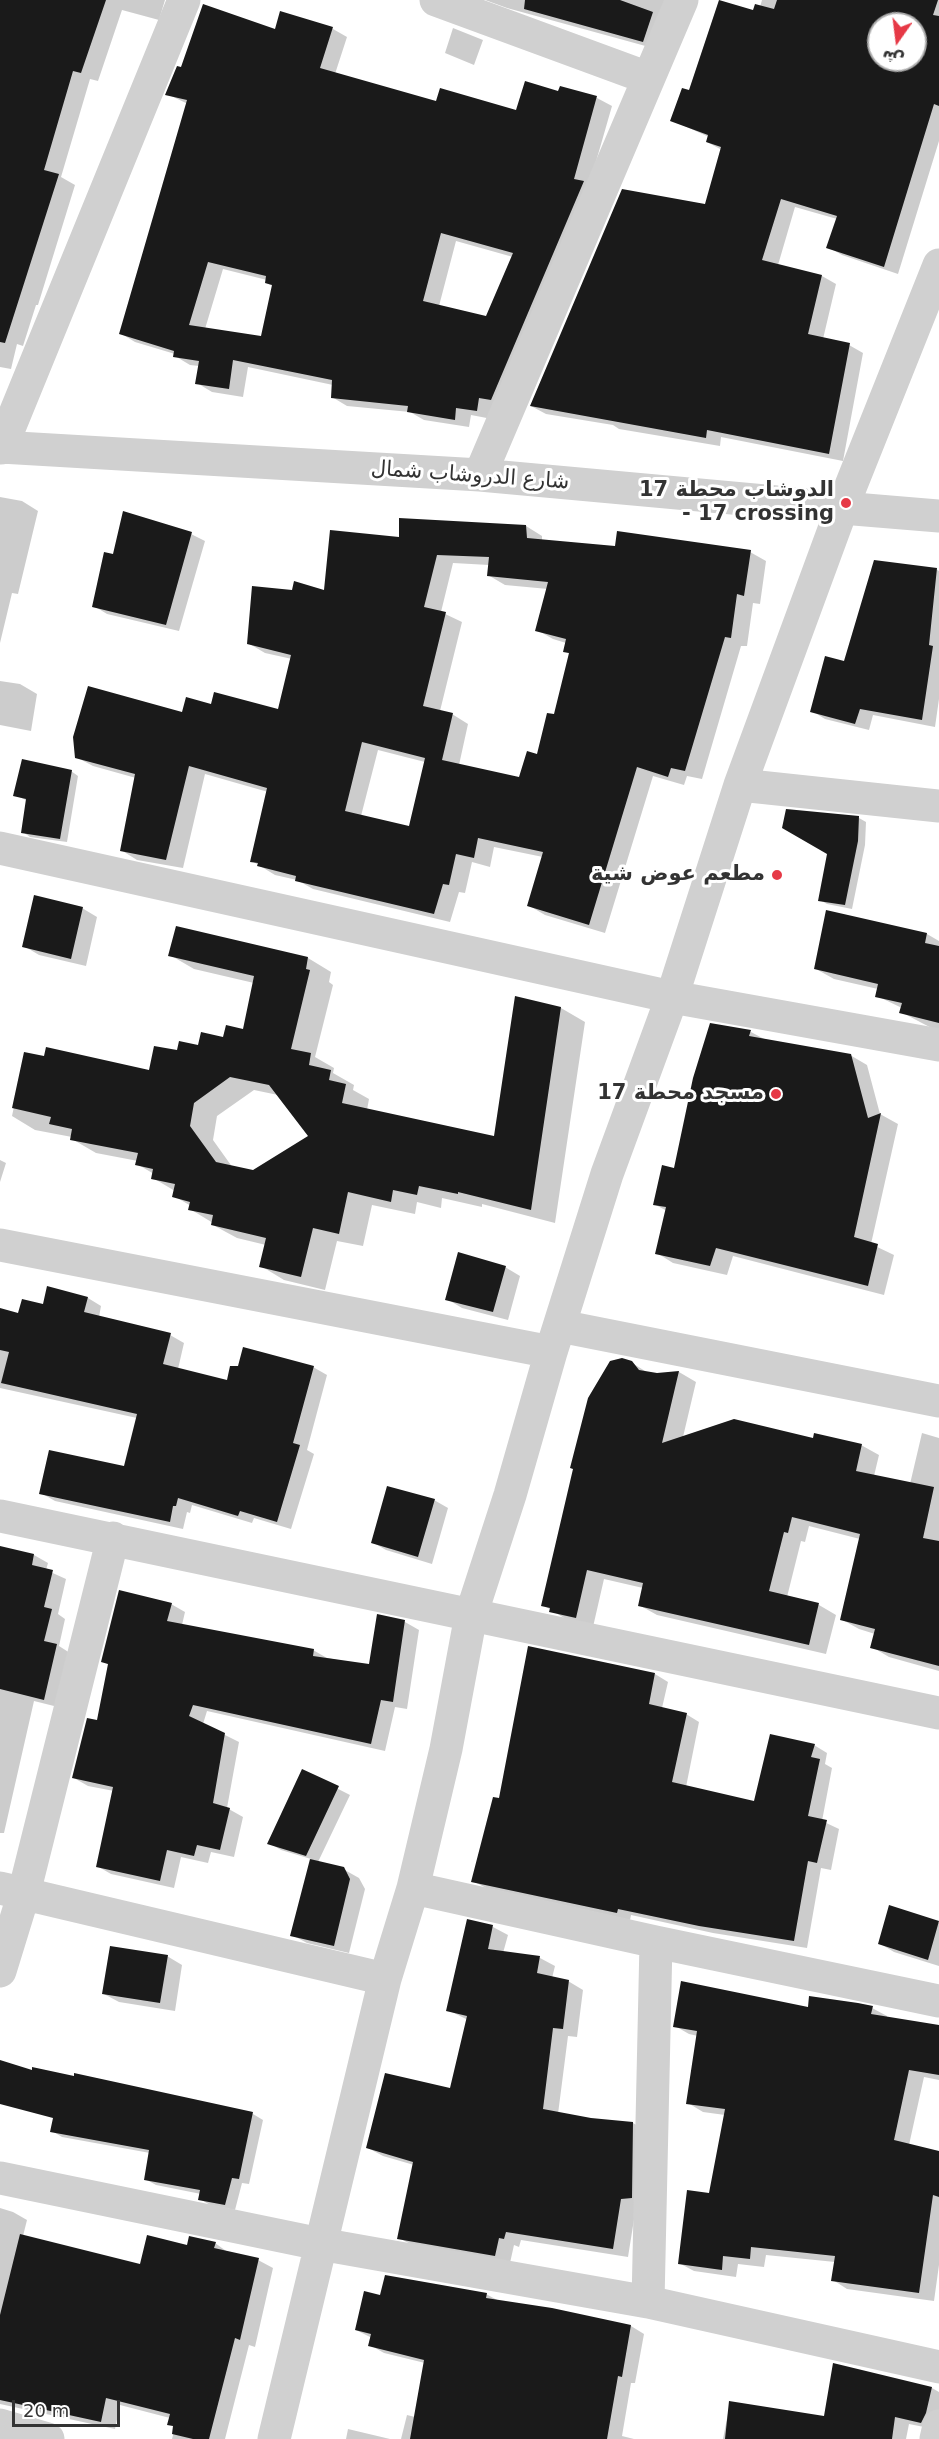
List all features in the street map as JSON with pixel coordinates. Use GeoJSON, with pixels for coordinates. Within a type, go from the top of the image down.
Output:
{"type":"FeatureCollection","features":[{"type":"Feature","properties":{"kind":"street"},"geometry":{"type":"LineString","coordinates":[[1,448],[184,0]]}},
{"type":"Feature","properties":{"kind":"street"},"geometry":{"type":"LineString","coordinates":[[436,0],[648,78]]}},
{"type":"Feature","properties":{"kind":"street"},"geometry":{"type":"LineString","coordinates":[[480,475],[682,0]]}},
{"type":"Feature","properties":{"kind":"street"},"geometry":{"type":"LineString","coordinates":[[274,2439],[385,1979],[413,1888],[446,1749],[471,1615],[510,1495],[607,1174],[672,997],[740,785],[842,508],[939,265]]}},
{"type":"Feature","properties":{"kind":"street","name":"شارع الدروشاب شمال"},"geometry":{"type":"LineString","coordinates":[[1,448],[480,475],[939,516]]}},
{"type":"Feature","properties":{"kind":"street"},"geometry":{"type":"LineString","coordinates":[[740,785],[939,806]]}},
{"type":"Feature","properties":{"kind":"street"},"geometry":{"type":"LineString","coordinates":[[0,848],[672,997],[939,1045]]}},
{"type":"Feature","properties":{"kind":"street"},"geometry":{"type":"LineString","coordinates":[[0,1245],[939,1401]]}},
{"type":"Feature","properties":{"kind":"street"},"geometry":{"type":"LineString","coordinates":[[0,1516],[939,1713]]}},
{"type":"Feature","properties":{"kind":"street"},"geometry":{"type":"LineString","coordinates":[[0,1971],[12,1891],[113,1538]]}},
{"type":"Feature","properties":{"kind":"street"},"geometry":{"type":"LineString","coordinates":[[413,1888],[939,2001]]}},
{"type":"Feature","properties":{"kind":"street"},"geometry":{"type":"LineString","coordinates":[[12,1891],[385,1979]]}},
{"type":"Feature","properties":{"kind":"street"},"geometry":{"type":"LineString","coordinates":[[648,2302],[656,1942]]}},
{"type":"Feature","properties":{"kind":"street"},"geometry":{"type":"LineString","coordinates":[[0,2178],[320,2244],[648,2302],[939,2367]]}},
{"type":"Feature","properties":{"kind":"street"},"geometry":{"type":"LineString","coordinates":[[0,2425],[48,2439]]}},
{"type":"Feature","properties":{"kind":"street"},"geometry":{"type":"LineString","coordinates":[[936,2439],[939,2426]]}},
{"type":"Feature","properties":{"kind":"building"},"geometry":{"type":"Polygon","coordinates":[[[0,0],[106,0],[81,73],[73,71],[44,170],[59,174],[5,343],[0,342],[0,0]]]}},
{"type":"Feature","properties":{"kind":"building"},"geometry":{"type":"Polygon","coordinates":[[[525,0],[620,0],[653,12],[643,42],[524,9],[525,0]]]}},
{"type":"Feature","properties":{"kind":"building"},"geometry":{"type":"Polygon","coordinates":[[[719,0],[753,10],[755,4],[774,9],[777,0],[938,0],[933,15],[939,16],[939,106],[934,104],[884,267],[826,248],[837,216],[781,199],[762,260],[822,275],[808,334],[850,343],[829,454],[707,430],[706,438],[530,406],[622,189],[705,204],[721,147],[706,142],[708,135],[670,121],[682,88],[689,90],[719,0]]]}},
{"type":"Feature","properties":{"kind":"building"},"geometry":{"type":"Polygon","coordinates":[[[203,4],[275,29],[280,11],[333,27],[320,68],[436,101],[440,88],[516,110],[525,81],[558,91],[560,86],[597,96],[574,179],[584,181],[491,400],[479,398],[477,411],[456,408],[455,420],[407,412],[408,406],[331,398],[332,380],[233,360],[229,389],[195,384],[199,361],[173,357],[174,351],[119,334],[187,100],[165,95],[177,66],[181,67],[203,4]],[[441,233],[423,301],[486,316],[513,253],[441,233]],[[208,262],[189,325],[261,336],[272,285],[265,283],[266,276],[208,262]]]}},
{"type":"Feature","properties":{"kind":"building"},"geometry":{"type":"Polygon","coordinates":[[[123,511],[192,532],[166,625],[92,607],[104,552],[113,554],[123,511]]]}},
{"type":"Feature","properties":{"kind":"building"},"geometry":{"type":"Polygon","coordinates":[[[399,518],[526,525],[527,538],[615,546],[617,531],[751,550],[744,596],[737,594],[731,638],[725,637],[685,771],[671,768],[668,777],[637,767],[589,925],[527,906],[543,852],[478,838],[474,858],[456,854],[449,885],[443,884],[434,914],[295,881],[296,876],[257,866],[258,863],[250,862],[267,788],[189,766],[166,860],[120,851],[135,774],[75,758],[73,737],[88,686],[182,712],[186,697],[211,704],[214,692],[278,709],[291,655],[247,644],[252,586],[292,590],[294,581],[324,590],[330,530],[399,537],[399,518]],[[437,555],[424,607],[446,612],[423,706],[453,713],[442,760],[519,777],[527,751],[537,754],[547,713],[554,714],[569,653],[563,652],[566,639],[535,631],[548,582],[487,576],[489,557],[437,555]],[[362,742],[345,811],[409,826],[425,758],[362,742]]]}},
{"type":"Feature","properties":{"kind":"building"},"geometry":{"type":"Polygon","coordinates":[[[874,560],[937,568],[929,645],[933,646],[922,720],[860,709],[855,724],[810,712],[825,656],[844,661],[874,560]]]}},
{"type":"Feature","properties":{"kind":"building"},"geometry":{"type":"Polygon","coordinates":[[[22,759],[72,770],[60,839],[21,833],[26,799],[13,796],[22,759]]]}},
{"type":"Feature","properties":{"kind":"building"},"geometry":{"type":"Polygon","coordinates":[[[786,809],[859,816],[858,841],[845,905],[818,901],[827,854],[782,828],[786,809]]]}},
{"type":"Feature","properties":{"kind":"building"},"geometry":{"type":"Polygon","coordinates":[[[34,895],[83,907],[71,959],[22,947],[34,895]]]}},
{"type":"Feature","properties":{"kind":"building"},"geometry":{"type":"Polygon","coordinates":[[[826,910],[927,933],[925,943],[939,946],[939,1023],[899,1013],[902,1003],[875,997],[878,984],[814,969],[826,910]]]}},
{"type":"Feature","properties":{"kind":"building"},"geometry":{"type":"Polygon","coordinates":[[[176,926],[308,957],[306,969],[310,970],[291,1049],[311,1053],[309,1065],[331,1070],[329,1080],[346,1084],[342,1103],[494,1136],[515,996],[561,1007],[531,1210],[458,1192],[458,1194],[419,1186],[417,1195],[393,1190],[391,1202],[348,1192],[339,1234],[313,1228],[301,1277],[259,1267],[266,1238],[211,1225],[213,1215],[188,1210],[190,1202],[172,1197],[175,1184],[151,1179],[153,1169],[135,1165],[138,1153],[70,1140],[72,1129],[49,1124],[51,1117],[12,1108],[24,1052],[44,1056],[46,1047],[149,1070],[154,1046],[177,1050],[179,1041],[198,1045],[201,1032],[223,1037],[226,1025],[243,1029],[254,976],[168,956],[176,926]],[[230,1077],[194,1103],[190,1126],[216,1162],[253,1170],[308,1136],[269,1085],[230,1077]]]}},
{"type":"Feature","properties":{"kind":"building"},"geometry":{"type":"Polygon","coordinates":[[[710,1023],[751,1030],[749,1036],[851,1054],[868,1118],[881,1113],[854,1237],[878,1244],[868,1286],[716,1248],[710,1266],[655,1254],[666,1207],[653,1205],[662,1165],[674,1168],[693,1078],[710,1023]]]}},
{"type":"Feature","properties":{"kind":"building"},"geometry":{"type":"Polygon","coordinates":[[[458,1252],[506,1266],[493,1312],[445,1300],[458,1252]]]}},
{"type":"Feature","properties":{"kind":"building"},"geometry":{"type":"Polygon","coordinates":[[[47,1286],[88,1297],[84,1312],[171,1333],[163,1364],[227,1380],[230,1366],[238,1366],[243,1347],[314,1366],[293,1443],[300,1445],[277,1522],[240,1511],[238,1516],[178,1498],[176,1506],[173,1506],[170,1522],[39,1494],[49,1450],[124,1466],[137,1414],[1,1383],[9,1352],[0,1350],[0,1308],[18,1313],[22,1299],[43,1304],[47,1286]]]}},
{"type":"Feature","properties":{"kind":"building"},"geometry":{"type":"Polygon","coordinates":[[[622,1358],[632,1361],[639,1370],[657,1373],[679,1371],[662,1443],[734,1419],[813,1438],[814,1433],[862,1444],[856,1471],[934,1487],[923,1538],[939,1541],[939,1666],[870,1648],[875,1629],[840,1620],[860,1534],[792,1517],[788,1533],[784,1532],[769,1591],[819,1603],[809,1645],[638,1606],[643,1583],[587,1570],[576,1618],[549,1612],[550,1608],[541,1606],[573,1469],[570,1468],[588,1398],[610,1361],[622,1358]]]}},
{"type":"Feature","properties":{"kind":"building"},"geometry":{"type":"Polygon","coordinates":[[[387,1486],[435,1499],[418,1557],[371,1543],[387,1486]]]}},
{"type":"Feature","properties":{"kind":"building"},"geometry":{"type":"Polygon","coordinates":[[[0,1546],[34,1554],[32,1565],[53,1570],[44,1607],[52,1609],[44,1641],[57,1644],[44,1700],[0,1689],[0,1546]]]}},
{"type":"Feature","properties":{"kind":"building"},"geometry":{"type":"Polygon","coordinates":[[[119,1590],[172,1603],[167,1621],[314,1649],[313,1656],[369,1664],[377,1614],[405,1620],[393,1702],[381,1700],[371,1744],[193,1705],[189,1716],[225,1733],[213,1803],[230,1808],[220,1850],[197,1845],[194,1856],[167,1850],[160,1881],[96,1867],[113,1787],[72,1778],[87,1718],[97,1720],[108,1664],[101,1662],[119,1590]]]}},
{"type":"Feature","properties":{"kind":"building"},"geometry":{"type":"Polygon","coordinates":[[[528,1646],[655,1673],[649,1704],[687,1713],[672,1782],[754,1801],[770,1734],[815,1744],[811,1757],[820,1759],[808,1816],[827,1820],[817,1863],[808,1861],[794,1941],[699,1926],[618,1909],[617,1913],[471,1882],[493,1797],[499,1798],[528,1646]]]}},
{"type":"Feature","properties":{"kind":"building"},"geometry":{"type":"Polygon","coordinates":[[[302,1769],[339,1786],[306,1856],[267,1844],[302,1769]]]}},
{"type":"Feature","properties":{"kind":"building"},"geometry":{"type":"Polygon","coordinates":[[[310,1859],[344,1867],[350,1879],[334,1946],[290,1936],[310,1859]]]}},
{"type":"Feature","properties":{"kind":"building"},"geometry":{"type":"Polygon","coordinates":[[[889,1905],[939,1921],[928,1960],[878,1944],[889,1905]]]}},
{"type":"Feature","properties":{"kind":"building"},"geometry":{"type":"Polygon","coordinates":[[[467,1919],[493,1925],[488,1949],[540,1956],[537,1973],[569,1980],[563,2029],[553,2028],[543,2109],[591,2118],[633,2122],[632,2198],[621,2199],[613,2249],[506,2232],[504,2239],[499,2238],[495,2256],[397,2239],[413,2162],[366,2148],[385,2073],[450,2088],[467,2016],[446,2011],[467,1919]]]}},
{"type":"Feature","properties":{"kind":"building"},"geometry":{"type":"Polygon","coordinates":[[[110,1946],[168,1955],[160,2003],[102,1994],[110,1946]]]}},
{"type":"Feature","properties":{"kind":"building"},"geometry":{"type":"Polygon","coordinates":[[[681,1981],[808,2007],[809,1996],[858,2003],[873,2006],[871,2014],[939,2025],[939,2075],[909,2070],[894,2140],[939,2151],[939,2197],[933,2195],[919,2293],[831,2281],[835,2256],[751,2247],[750,2259],[723,2256],[722,2270],[678,2264],[687,2190],[709,2193],[725,2109],[686,2104],[697,2031],[673,2027],[681,1981]]]}},
{"type":"Feature","properties":{"kind":"building"},"geometry":{"type":"Polygon","coordinates":[[[0,2060],[32,2070],[32,2067],[74,2076],[74,2073],[253,2112],[239,2179],[232,2178],[225,2205],[198,2200],[200,2190],[144,2180],[149,2150],[50,2132],[53,2118],[0,2104],[0,2060]]]}},
{"type":"Feature","properties":{"kind":"building"},"geometry":{"type":"Polygon","coordinates":[[[20,2234],[140,2264],[147,2235],[187,2245],[189,2236],[216,2242],[214,2248],[259,2258],[240,2340],[235,2338],[209,2439],[193,2439],[172,2434],[173,2426],[167,2425],[170,2414],[106,2398],[101,2422],[0,2400],[0,2315],[20,2234]]]}},
{"type":"Feature","properties":{"kind":"building"},"geometry":{"type":"Polygon","coordinates":[[[385,2275],[487,2293],[486,2298],[552,2308],[631,2325],[622,2377],[618,2376],[607,2439],[410,2439],[424,2360],[368,2346],[371,2334],[355,2330],[364,2291],[380,2295],[385,2275]]]}},
{"type":"Feature","properties":{"kind":"building"},"geometry":{"type":"Polygon","coordinates":[[[833,2363],[932,2387],[926,2413],[921,2423],[895,2417],[892,2439],[725,2439],[729,2401],[824,2416],[833,2363]]]}},
{"type":"Feature","properties":{"kind":"place","name":"الدوشاب محطة 17 - 17 crossing"},"geometry":{"type":"Point","coordinates":[846,503]}},
{"type":"Feature","properties":{"kind":"place","name":"مطعم عوض شية"},"geometry":{"type":"Point","coordinates":[777,875]}},
{"type":"Feature","properties":{"kind":"place","name":"مسجد محطة 17"},"geometry":{"type":"Point","coordinates":[776,1094]}}]}
